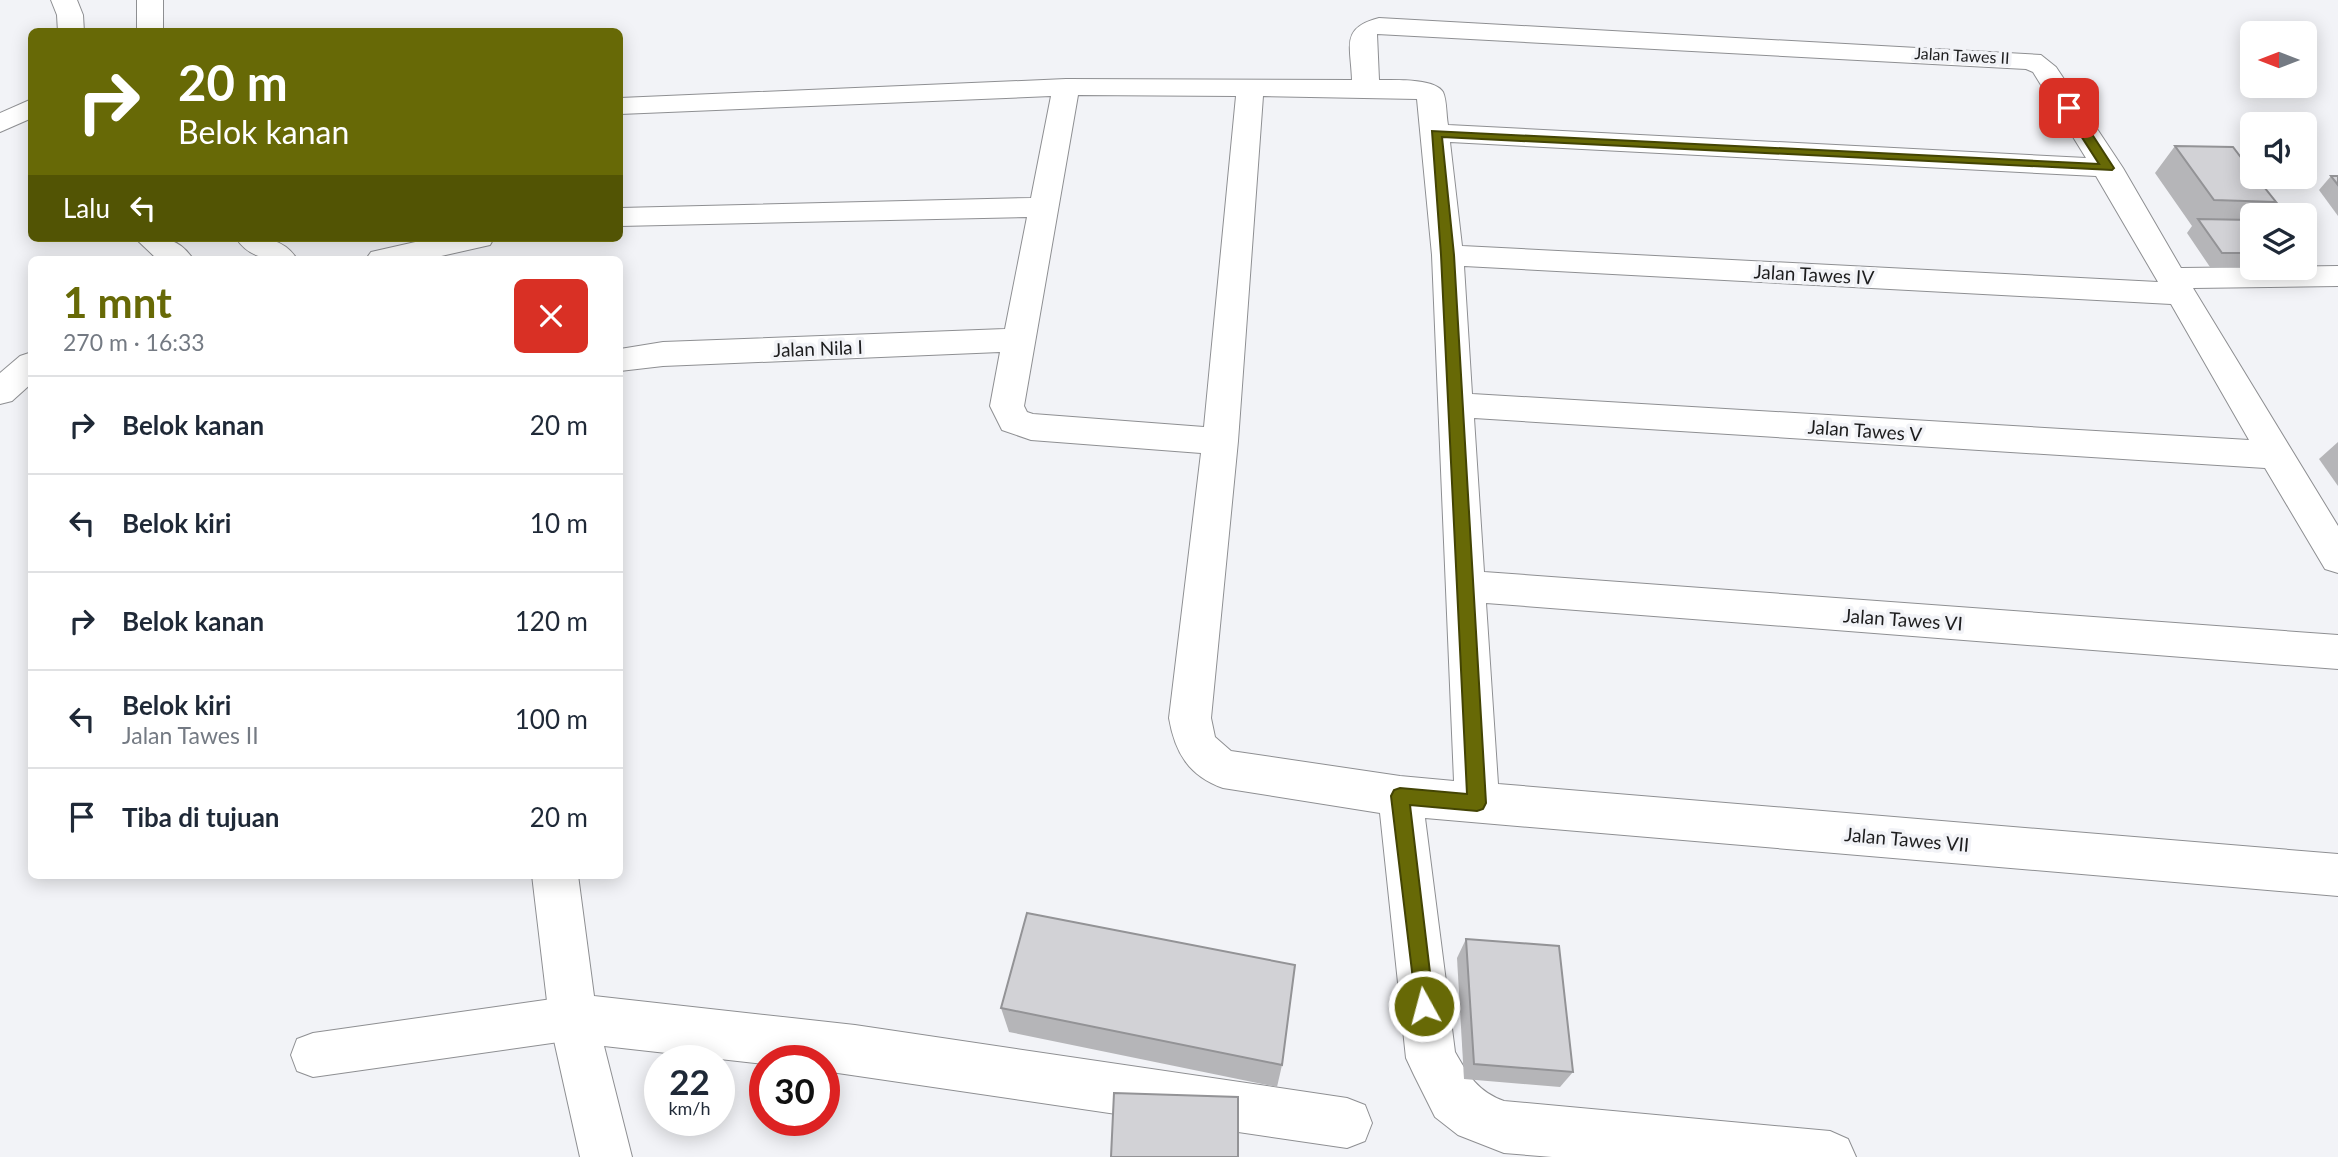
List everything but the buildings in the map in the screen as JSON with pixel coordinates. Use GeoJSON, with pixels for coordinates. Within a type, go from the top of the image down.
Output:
{"type":"FeatureCollection","features":[{"type":"Feature","properties":{"kind":"street"},"geometry":{"type":"LineString","coordinates":[[64,0],[70,15],[71,28]]}},
{"type":"Feature","properties":{"kind":"street"},"geometry":{"type":"LineString","coordinates":[[149,0],[150,28]]}},
{"type":"Feature","properties":{"kind":"street","name":"Jalan Tawes II"},"geometry":{"type":"LineString","coordinates":[[1366,88],[1364,34],[1368,29],[1378,26],[2017,58],[2032,61],[2043,67],[2108,168],[2274,455],[2333,543]]}},
{"type":"Feature","properties":{"kind":"street"},"geometry":{"type":"LineString","coordinates":[[1066,87],[1045,207],[1017,340],[1007,406],[1014,421],[1031,427],[1220,441]]}},
{"type":"Feature","properties":{"kind":"street"},"geometry":{"type":"LineString","coordinates":[[623,106],[1066,87],[1425,90],[1432,99],[1448,255],[1477,803]]}},
{"type":"Feature","properties":{"kind":"street","name":"Jalan Tawes VII"},"geometry":{"type":"LineString","coordinates":[[1250,87],[1220,441],[1190,718],[1194,744],[1206,759],[1223,769],[1400,796],[2338,875]]}},
{"type":"Feature","properties":{"kind":"street"},"geometry":{"type":"LineString","coordinates":[[1,123],[28,109]]}},
{"type":"Feature","properties":{"kind":"street"},"geometry":{"type":"LineString","coordinates":[[1436,133],[2108,168]]}},
{"type":"Feature","properties":{"kind":"street"},"geometry":{"type":"LineString","coordinates":[[623,217],[1045,207]]}},
{"type":"Feature","properties":{"kind":"street"},"geometry":{"type":"LineString","coordinates":[[257,242],[277,256]]}},
{"type":"Feature","properties":{"kind":"street"},"geometry":{"type":"LineString","coordinates":[[396,256],[461,242]]}},
{"type":"Feature","properties":{"kind":"street","name":"Jalan Tawes IV"},"geometry":{"type":"LineString","coordinates":[[1448,255],[2176,286],[2338,276]]}},
{"type":"Feature","properties":{"kind":"street","name":"Jalan Nila I"},"geometry":{"type":"LineString","coordinates":[[623,360],[663,354],[1017,340]]}},
{"type":"Feature","properties":{"kind":"street"},"geometry":{"type":"LineString","coordinates":[[0,392],[28,368]]}},
{"type":"Feature","properties":{"kind":"street","name":"Jalan Tawes V"},"geometry":{"type":"LineString","coordinates":[[1457,405],[2274,455]]}},
{"type":"Feature","properties":{"kind":"street","name":"Jalan Tawes VI"},"geometry":{"type":"LineString","coordinates":[[1467,586],[2338,652]]}},
{"type":"Feature","properties":{"kind":"street"},"geometry":{"type":"LineString","coordinates":[[1400,796],[1431,1058],[1453,1099],[1476,1117],[1504,1128],[1830,1157]]}},
{"type":"Feature","properties":{"kind":"street"},"geometry":{"type":"LineString","coordinates":[[555,879],[562,953],[573,1018],[606,1157]]}},
{"type":"Feature","properties":{"kind":"street"},"geometry":{"type":"LineString","coordinates":[[573,1018],[855,1051],[1347,1124]]}},
{"type":"Feature","properties":{"kind":"lane"},"geometry":{"type":"LineString","coordinates":[[313,1055],[573,1018]]}},
{"type":"Feature","properties":{"kind":"route"},"geometry":{"type":"LineString","coordinates":[[1424,1006],[1400,796],[1477,803],[1448,255],[1436,133],[2108,168],[2069,108]]}}]}
